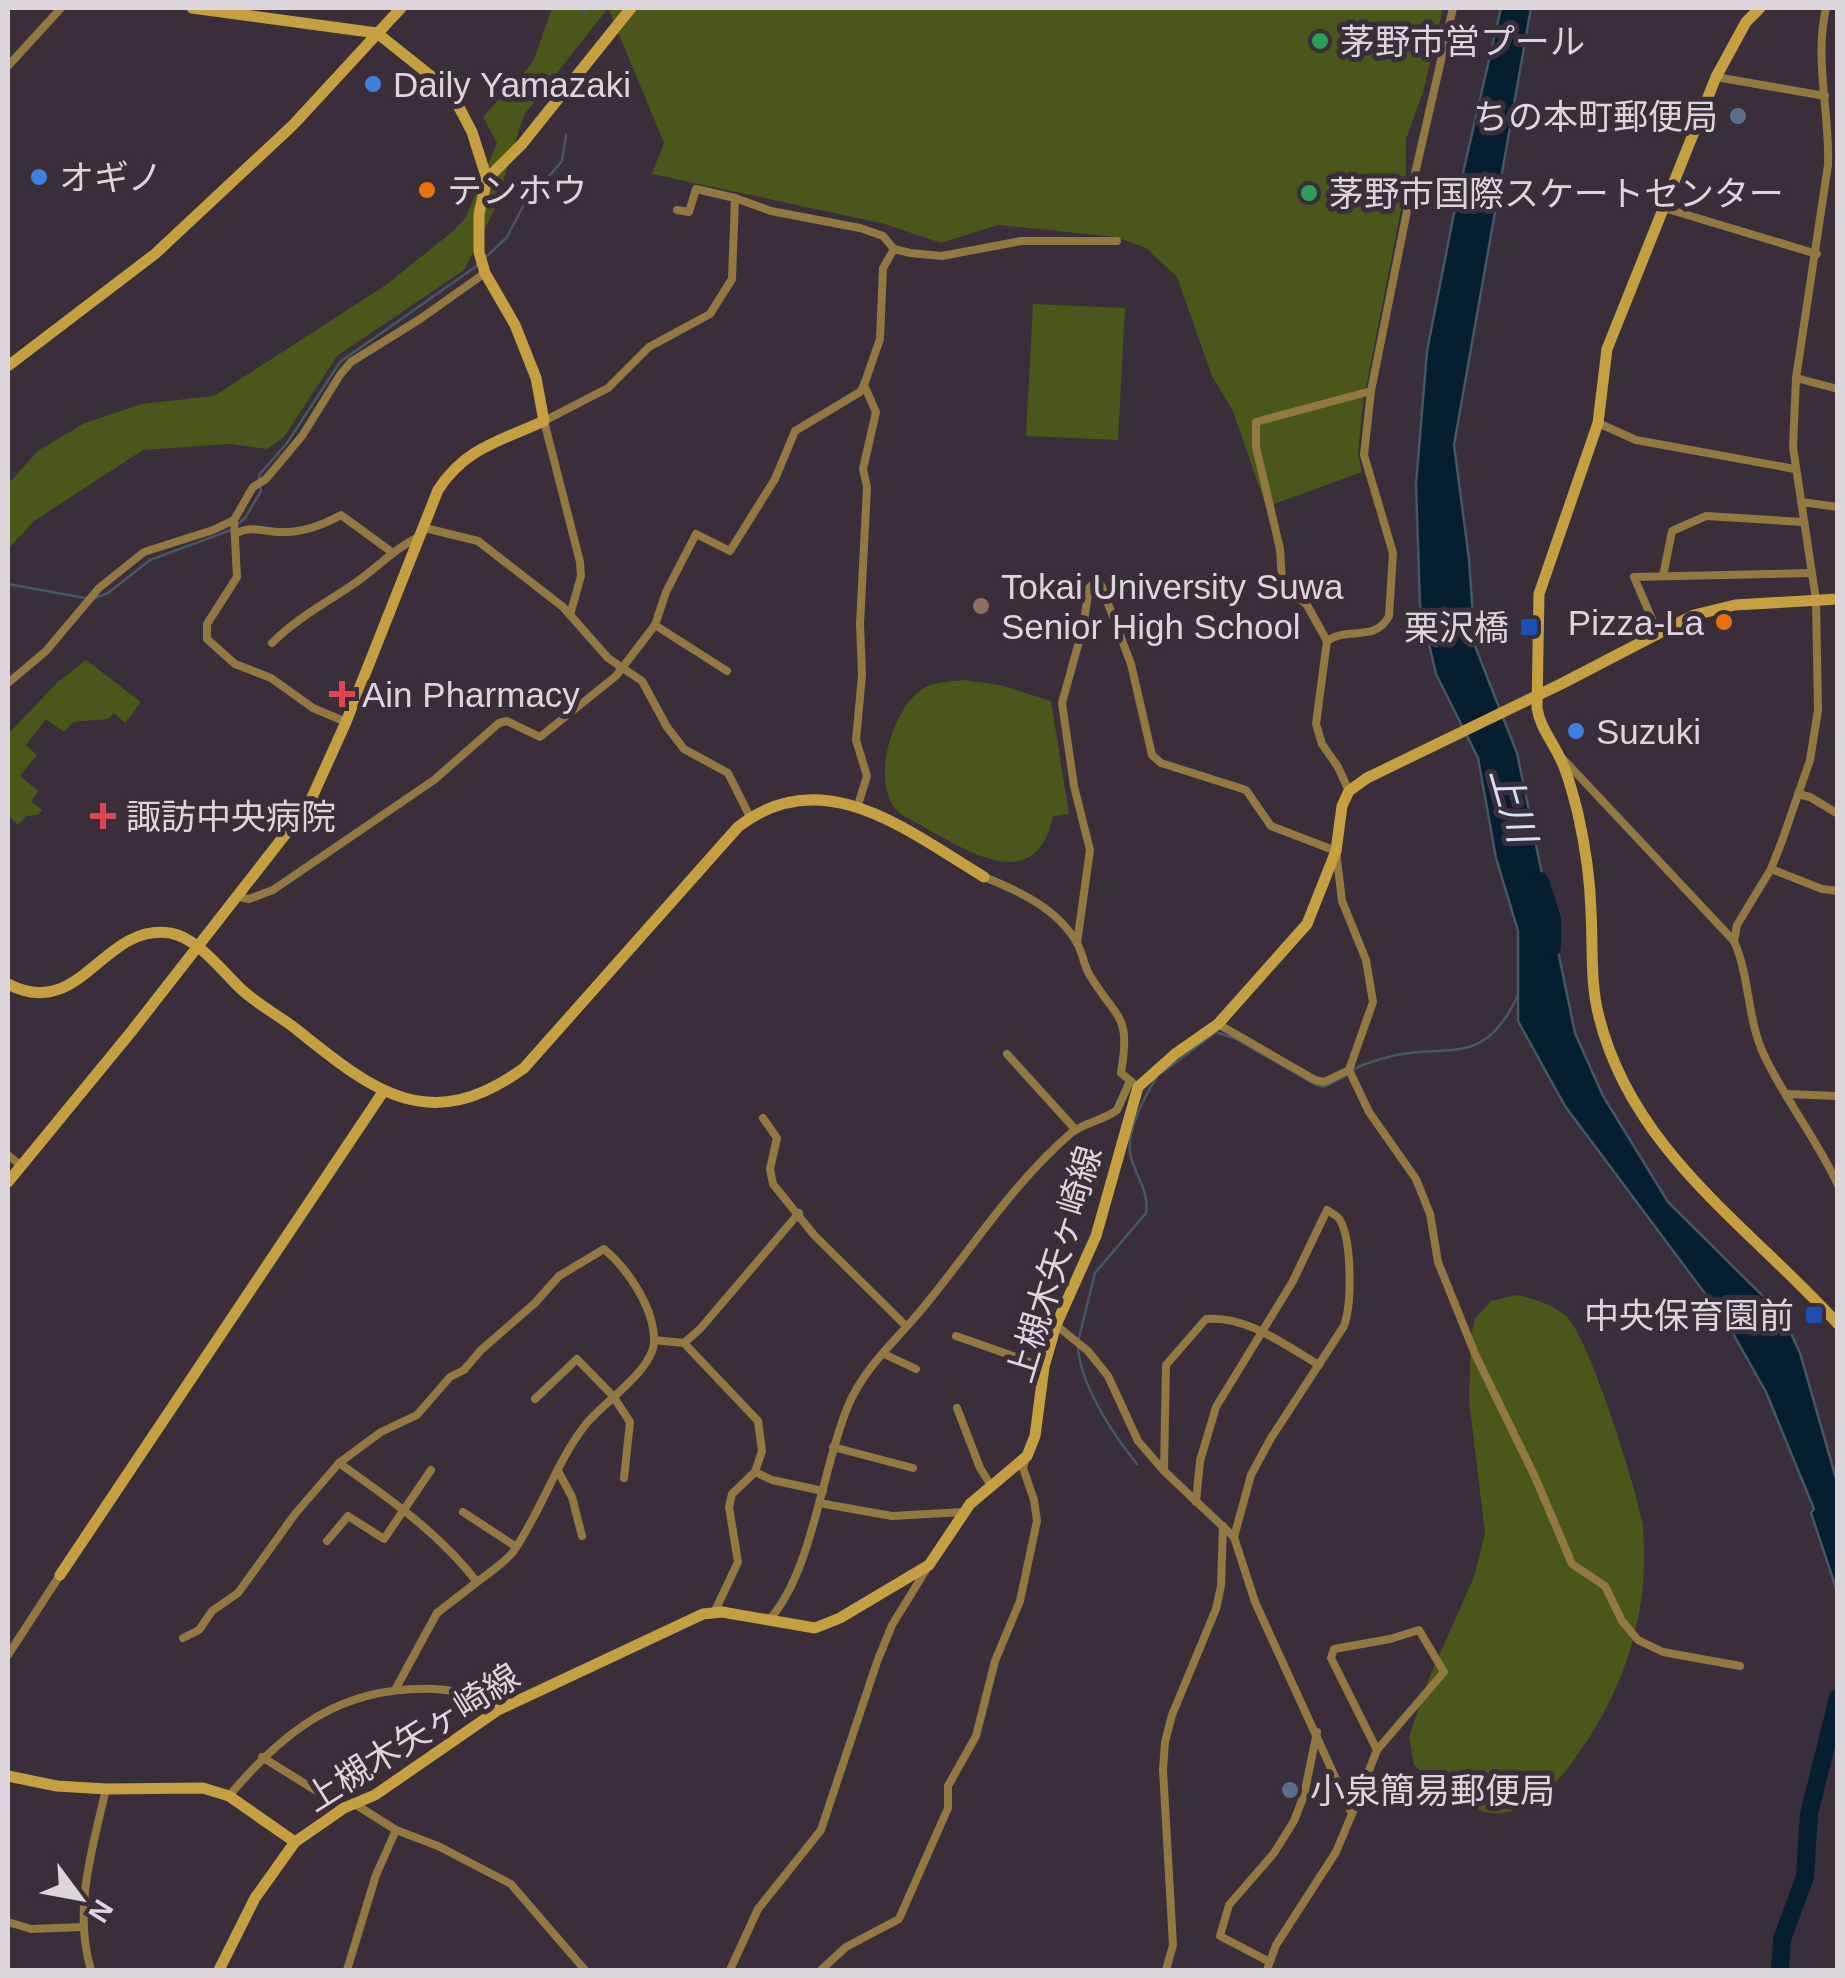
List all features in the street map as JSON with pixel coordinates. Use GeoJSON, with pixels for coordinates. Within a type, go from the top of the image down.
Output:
{"type":"FeatureCollection","features":[{"type":"Feature","properties":{"kind":"street"},"geometry":{"type":"LineString","coordinates":[[8,66],[62,8]]}},
{"type":"Feature","properties":{"kind":"street"},"geometry":{"type":"LineString","coordinates":[[192,8],[377,33],[450,92],[472,132],[487,179],[479,214],[479,252],[536,378],[580,562],[582,576],[570,615]]}},
{"type":"Feature","properties":{"kind":"street"},"geometry":{"type":"LineString","coordinates":[[282,21],[285,8]]}},
{"type":"Feature","properties":{"kind":"street"},"geometry":{"type":"LineString","coordinates":[[8,366],[155,254],[292,124],[402,8]]}},
{"type":"Feature","properties":{"kind":"street"},"geometry":{"type":"LineString","coordinates":[[487,179],[522,144],[632,8]]}},
{"type":"Feature","properties":{"kind":"street"},"geometry":{"type":"LineString","coordinates":[[1327,641],[1334,635],[1373,632],[1389,616],[1393,553],[1364,455],[1372,391],[1427,112],[1453,8]]}},
{"type":"Feature","properties":{"kind":"street"},"geometry":{"type":"LineString","coordinates":[[1760,8],[1746,22],[1716,76],[1607,349],[1598,423],[1539,594],[1539,721],[1560,756],[1578,814],[1591,912],[1590,951],[1598,1015],[1622,1084],[1687,1174],[1838,1324]]}},
{"type":"Feature","properties":{"kind":"street"},"geometry":{"type":"LineString","coordinates":[[1734,941],[1737,925],[1771,869],[1810,760],[1818,710],[1816,600],[1795,469],[1796,378],[1828,166],[1819,51],[1826,8]]}},
{"type":"Feature","properties":{"kind":"street"},"geometry":{"type":"LineString","coordinates":[[1716,76],[1825,96]]}},
{"type":"Feature","properties":{"kind":"street"},"geometry":{"type":"LineString","coordinates":[[677,210],[689,212],[696,188],[771,210],[860,228],[883,236],[894,249],[942,256],[1021,241],[1117,240]]}},
{"type":"Feature","properties":{"kind":"street"},"geometry":{"type":"LineString","coordinates":[[8,1182],[239,897],[309,804],[346,722],[438,490],[453,466],[470,454],[608,388],[648,347],[710,314],[732,279],[735,198]]}},
{"type":"Feature","properties":{"kind":"street"},"geometry":{"type":"LineString","coordinates":[[1663,207],[1817,254]]}},
{"type":"Feature","properties":{"kind":"street"},"geometry":{"type":"LineString","coordinates":[[239,897],[249,899],[274,890],[434,780],[498,723],[507,721],[540,737],[584,705],[622,668],[655,625],[666,592],[696,534],[730,551],[775,479],[794,430],[860,392],[880,339],[883,268],[894,249]]}},
{"type":"Feature","properties":{"kind":"street"},"geometry":{"type":"LineString","coordinates":[[8,683],[46,650],[94,593],[144,552],[234,520],[254,486],[266,479],[302,436],[340,374],[352,362],[485,272]]}},
{"type":"Feature","properties":{"kind":"street"},"geometry":{"type":"LineString","coordinates":[[1796,378],[1838,388]]}},
{"type":"Feature","properties":{"kind":"street"},"geometry":{"type":"LineString","coordinates":[[858,805],[866,776],[856,740],[862,675],[860,624],[867,488],[863,470],[876,412],[864,385]]}},
{"type":"Feature","properties":{"kind":"street"},"geometry":{"type":"LineString","coordinates":[[1349,792],[1322,744],[1316,724],[1327,641],[1307,605],[1300,598],[1283,596],[1280,549],[1256,447],[1256,422],[1372,391]]}},
{"type":"Feature","properties":{"kind":"street"},"geometry":{"type":"LineString","coordinates":[[1598,423],[1636,440],[1795,469]]}},
{"type":"Feature","properties":{"kind":"street"},"geometry":{"type":"LineString","coordinates":[[1801,502],[1838,506]]}},
{"type":"Feature","properties":{"kind":"street"},"geometry":{"type":"LineString","coordinates":[[235,533],[247,527],[294,531],[321,526],[341,515],[393,553]]}},
{"type":"Feature","properties":{"kind":"street"},"geometry":{"type":"LineString","coordinates":[[1663,576],[1672,532],[1694,519],[1706,516],[1803,522]]}},
{"type":"Feature","properties":{"kind":"street"},"geometry":{"type":"LineString","coordinates":[[234,520],[237,577],[207,624],[207,638],[235,664],[271,678],[314,708],[346,722]]}},
{"type":"Feature","properties":{"kind":"street"},"geometry":{"type":"LineString","coordinates":[[272,643],[296,620],[356,583],[422,532],[478,541],[509,562],[570,615],[608,658],[648,689],[684,749],[734,780],[750,817]]}},
{"type":"Feature","properties":{"kind":"street"},"geometry":{"type":"LineString","coordinates":[[1658,633],[1634,577],[1811,573]]}},
{"type":"Feature","properties":{"kind":"street"},"geometry":{"type":"LineString","coordinates":[[1077,943],[1090,850],[1074,786],[1062,702],[1083,627],[1089,588],[1095,582],[1101,585],[1120,629],[1152,755],[1161,762],[1246,790],[1271,826],[1336,852]]}},
{"type":"Feature","properties":{"kind":"street"},"geometry":{"type":"LineString","coordinates":[[1740,1666],[1663,1652],[1638,1640],[1622,1621],[1605,1586],[1572,1564],[1475,1354],[1438,1262],[1430,1214],[1416,1179],[1370,1112],[1351,1073],[1373,1002],[1366,960],[1342,901],[1336,852],[1342,806],[1349,792],[1366,778],[1694,615],[1735,605],[1838,600]]}},
{"type":"Feature","properties":{"kind":"street"},"geometry":{"type":"LineString","coordinates":[[655,625],[727,671]]}},
{"type":"Feature","properties":{"kind":"street"},"geometry":{"type":"LineString","coordinates":[[1560,756],[1734,941],[1764,1056],[1838,1184]]}},
{"type":"Feature","properties":{"kind":"street"},"geometry":{"type":"LineString","coordinates":[[1798,794],[1838,814]]}},
{"type":"Feature","properties":{"kind":"street"},"geometry":{"type":"LineString","coordinates":[[8,984],[25,993],[52,993],[70,986],[136,936],[171,934],[197,947],[245,993],[355,1076],[383,1092],[424,1102],[467,1099],[490,1090],[524,1068],[750,817],[779,805],[817,798],[858,805],[1043,906],[1077,943],[1086,968],[1124,1022],[1127,1037],[1121,1074],[1134,1084]]}},
{"type":"Feature","properties":{"kind":"street"},"geometry":{"type":"LineString","coordinates":[[769,1620],[786,1602],[823,1491],[833,1447],[861,1380],[999,1208],[1075,1130],[1112,1114],[1134,1084],[1218,1024],[1307,924],[1336,852]]}},
{"type":"Feature","properties":{"kind":"street"},"geometry":{"type":"LineString","coordinates":[[1771,869],[1822,889],[1838,891]]}},
{"type":"Feature","properties":{"kind":"street"},"geometry":{"type":"LineString","coordinates":[[1218,1024],[1315,1080],[1324,1082],[1351,1073]]}},
{"type":"Feature","properties":{"kind":"street"},"geometry":{"type":"LineString","coordinates":[[1007,1054],[1075,1130]]}},
{"type":"Feature","properties":{"kind":"street","name":"上槻木矢ヶ崎線"},"geometry":{"type":"LineString","coordinates":[[219,1970],[255,1898],[295,1842],[348,1805],[374,1795],[498,1710],[703,1614],[814,1628],[840,1618],[929,1566],[964,1512],[990,1484],[1026,1456],[1035,1436],[1044,1367],[1096,1236],[1134,1084]]}},
{"type":"Feature","properties":{"kind":"street"},"geometry":{"type":"LineString","coordinates":[[8,1655],[383,1092]]}},
{"type":"Feature","properties":{"kind":"street"},"geometry":{"type":"LineString","coordinates":[[1787,1094],[1838,1096]]}},
{"type":"Feature","properties":{"kind":"street"},"geometry":{"type":"LineString","coordinates":[[763,1118],[777,1138],[770,1169],[773,1184],[814,1235],[906,1326]]}},
{"type":"Feature","properties":{"kind":"street"},"geometry":{"type":"LineString","coordinates":[[8,1155],[20,1166]]}},
{"type":"Feature","properties":{"kind":"street"},"geometry":{"type":"LineString","coordinates":[[1196,1502],[1200,1461],[1216,1407],[1292,1281],[1327,1210],[1340,1220],[1348,1253],[1351,1306],[1344,1326],[1271,1438],[1252,1476],[1234,1537]]}},
{"type":"Feature","properties":{"kind":"street"},"geometry":{"type":"LineString","coordinates":[[684,1343],[722,1306],[799,1213]]}},
{"type":"Feature","properties":{"kind":"street"},"geometry":{"type":"LineString","coordinates":[[183,1638],[198,1630],[212,1611],[238,1593],[295,1514],[340,1463],[381,1432],[417,1415],[450,1377],[464,1370],[559,1276],[604,1249],[628,1273],[645,1307],[654,1340],[648,1360],[601,1405],[579,1433],[511,1555],[437,1612],[396,1688]]}},
{"type":"Feature","properties":{"kind":"street"},"geometry":{"type":"LineString","coordinates":[[1164,1471],[1166,1365],[1206,1319],[1223,1317],[1263,1332],[1320,1365]]}},
{"type":"Feature","properties":{"kind":"street"},"geometry":{"type":"LineString","coordinates":[[1061,1329],[1088,1351],[1108,1376],[1138,1441],[1234,1537],[1255,1602],[1352,1814]]}},
{"type":"Feature","properties":{"kind":"street"},"geometry":{"type":"LineString","coordinates":[[956,1336],[1044,1367]]}},
{"type":"Feature","properties":{"kind":"street"},"geometry":{"type":"LineString","coordinates":[[654,1340],[684,1343],[758,1420],[762,1451],[755,1472],[732,1494],[729,1507],[738,1562],[714,1613]]}},
{"type":"Feature","properties":{"kind":"street"},"geometry":{"type":"LineString","coordinates":[[884,1354],[916,1369]]}},
{"type":"Feature","properties":{"kind":"street"},"geometry":{"type":"LineString","coordinates":[[535,1399],[577,1359],[614,1396],[630,1422],[624,1478]]}},
{"type":"Feature","properties":{"kind":"street"},"geometry":{"type":"LineString","coordinates":[[957,1408],[990,1484]]}},
{"type":"Feature","properties":{"kind":"street"},"geometry":{"type":"LineString","coordinates":[[833,1447],[912,1468]]}},
{"type":"Feature","properties":{"kind":"street"},"geometry":{"type":"LineString","coordinates":[[821,1970],[846,1947],[898,1918],[948,1808],[948,1786],[976,1736],[995,1662],[1020,1601],[1037,1521],[1023,1468],[1026,1456]]}},
{"type":"Feature","properties":{"kind":"street"},"geometry":{"type":"LineString","coordinates":[[340,1463],[454,1552],[478,1582]]}},
{"type":"Feature","properties":{"kind":"street"},"geometry":{"type":"LineString","coordinates":[[327,1542],[348,1516],[384,1538],[431,1470]]}},
{"type":"Feature","properties":{"kind":"street"},"geometry":{"type":"LineString","coordinates":[[558,1471],[572,1497],[582,1536]]}},
{"type":"Feature","properties":{"kind":"street"},"geometry":{"type":"LineString","coordinates":[[755,1472],[772,1480],[823,1491]]}},
{"type":"Feature","properties":{"kind":"street"},"geometry":{"type":"LineString","coordinates":[[819,1503],[892,1516],[964,1512]]}},
{"type":"Feature","properties":{"kind":"street"},"geometry":{"type":"LineString","coordinates":[[463,1512],[516,1546]]}},
{"type":"Feature","properties":{"kind":"street"},"geometry":{"type":"LineString","coordinates":[[1166,1970],[1173,1946],[1163,1770],[1165,1742],[1188,1670],[1216,1609],[1224,1526]]}},
{"type":"Feature","properties":{"kind":"street"},"geometry":{"type":"LineString","coordinates":[[730,1970],[758,1909],[821,1830],[877,1662],[914,1586],[929,1566]]}},
{"type":"Feature","properties":{"kind":"street"},"geometry":{"type":"LineString","coordinates":[[1316,1732],[1304,1795],[1294,1821],[1274,1853],[1230,1905],[1220,1936],[1267,1966],[1336,1852],[1377,1750],[1444,1672],[1420,1630],[1390,1640],[1334,1649],[1332,1658],[1377,1750]]}},
{"type":"Feature","properties":{"kind":"street"},"geometry":{"type":"LineString","coordinates":[[229,1796],[262,1757],[320,1714],[396,1688],[449,1690],[489,1702],[498,1710]]}},
{"type":"Feature","properties":{"kind":"street"},"geometry":{"type":"LineString","coordinates":[[262,1757],[396,1830],[438,1846],[511,1884],[585,1970]]}},
{"type":"Feature","properties":{"kind":"street"},"geometry":{"type":"LineString","coordinates":[[8,1776],[57,1786],[203,1788],[229,1796],[295,1842]]}},
{"type":"Feature","properties":{"kind":"street"},"geometry":{"type":"LineString","coordinates":[[91,1970],[82,1928],[84,1891],[106,1789]]}},
{"type":"Feature","properties":{"kind":"street"},"geometry":{"type":"LineString","coordinates":[[347,1970],[372,1888],[396,1830]]}},
{"type":"Feature","properties":{"kind":"street"},"geometry":{"type":"LineString","coordinates":[[8,1922],[31,1929],[82,1928]]}},
{"type":"Feature","properties":{"kind":"green space"},"geometry":{"type":"Polygon","coordinates":[[[552,8],[608,8],[524,115],[493,213],[464,270],[337,356],[284,437],[267,449],[229,444],[143,450],[34,521],[8,549],[8,484],[39,450],[85,423],[141,404],[214,396],[386,285],[452,232],[466,217],[497,143],[483,117],[533,62],[552,8]]]}},
{"type":"Feature","properties":{"kind":"green space"},"geometry":{"type":"Polygon","coordinates":[[[608,8],[1443,8],[1423,92],[1406,139],[1406,184],[1363,403],[1358,453],[1362,472],[1266,507],[1233,411],[1212,376],[1177,277],[1146,248],[1116,237],[998,225],[941,243],[885,224],[652,174],[664,143],[608,8]]]}},
{"type":"Feature","properties":{"kind":"green space"},"geometry":{"type":"Polygon","coordinates":[[[1033,304],[1125,308],[1118,440],[1026,436],[1033,304]]]}},
{"type":"Feature","properties":{"kind":"green space"},"geometry":{"type":"Polygon","coordinates":[[[86,660],[141,702],[125,723],[114,713],[108,719],[73,722],[64,732],[46,719],[26,745],[37,755],[20,776],[38,791],[31,802],[42,810],[38,815],[26,816],[18,825],[8,815],[8,734],[58,682],[86,660]]]}},
{"type":"Feature","properties":{"kind":"green space"},"geometry":{"type":"Polygon","coordinates":[[[963,680],[1000,685],[1051,701],[1069,814],[1053,816],[1043,843],[1029,857],[1011,862],[969,851],[904,816],[893,805],[886,789],[887,750],[912,698],[938,683],[963,680]]]}},
{"type":"Feature","properties":{"kind":"green space"},"geometry":{"type":"Polygon","coordinates":[[[1517,1295],[1542,1302],[1565,1315],[1586,1350],[1638,1503],[1643,1530],[1643,1580],[1635,1634],[1622,1673],[1583,1747],[1564,1773],[1536,1799],[1514,1810],[1490,1813],[1459,1801],[1414,1765],[1409,1737],[1427,1683],[1474,1577],[1485,1533],[1469,1400],[1475,1319],[1491,1301],[1517,1295]]]}},
{"type":"Feature","properties":{"kind":"water"},"geometry":{"type":"Polygon","coordinates":[[[1501,8],[1531,8],[1454,445],[1469,559],[1475,646],[1517,753],[1575,1033],[1603,1096],[1668,1202],[1783,1316],[1800,1353],[1837,1482],[1837,1591],[1811,1513],[1814,1509],[1766,1392],[1727,1323],[1565,1106],[1518,1021],[1518,931],[1496,858],[1478,758],[1436,674],[1420,606],[1416,484],[1427,351],[1501,8]]]}},
{"type":"Feature","properties":{"kind":"waterway"},"geometry":{"type":"LineString","coordinates":[[585,14],[587,8]]}},
{"type":"Feature","properties":{"kind":"waterway"},"geometry":{"type":"LineString","coordinates":[[484,259],[507,237],[531,191],[562,161],[566,135]]}},
{"type":"Feature","properties":{"kind":"waterway"},"geometry":{"type":"LineString","coordinates":[[259,478],[340,362],[478,265]]}},
{"type":"Feature","properties":{"kind":"waterway"},"geometry":{"type":"LineString","coordinates":[[237,525],[261,491],[260,486]]}},
{"type":"Feature","properties":{"kind":"waterway"},"geometry":{"type":"LineString","coordinates":[[93,599],[108,593],[150,560],[231,530]]}},
{"type":"Feature","properties":{"kind":"waterway"},"geometry":{"type":"LineString","coordinates":[[8,584],[85,598]]}},
{"type":"Feature","properties":{"kind":"waterway","name":"上川"},"geometry":{"type":"LineString","coordinates":[[1540,881],[1552,919],[1552,948]]}},
{"type":"Feature","properties":{"kind":"waterway"},"geometry":{"type":"LineString","coordinates":[[1352,1071],[1403,1054],[1475,1045],[1504,1020],[1518,995]]}},
{"type":"Feature","properties":{"kind":"waterway"},"geometry":{"type":"LineString","coordinates":[[1163,1072],[1216,1032],[1236,1039],[1316,1085],[1324,1087],[1346,1076]]}},
{"type":"Feature","properties":{"kind":"waterway"},"geometry":{"type":"LineString","coordinates":[[1079,1338],[1095,1273],[1146,1213],[1146,1197],[1130,1143],[1138,1113],[1157,1077]]}},
{"type":"Feature","properties":{"kind":"waterway"},"geometry":{"type":"LineString","coordinates":[[1078,1346],[1091,1392],[1137,1464]]}},
{"type":"Feature","properties":{"kind":"waterway"},"geometry":{"type":"LineString","coordinates":[[1780,1970],[1782,1939],[1805,1877],[1809,1814],[1838,1698]]}},
{"type":"Feature","properties":{"kind":"place","name":"茅野市営プール"},"geometry":{"type":"Point","coordinates":[1320,41]}},
{"type":"Feature","properties":{"kind":"place","name":"Daily Yamazaki"},"geometry":{"type":"Point","coordinates":[373,84]}},
{"type":"Feature","properties":{"kind":"place","name":"ちの本町郵便局"},"geometry":{"type":"Point","coordinates":[1738,116]}},
{"type":"Feature","properties":{"kind":"place","name":"オギノ"},"geometry":{"type":"Point","coordinates":[39,177]}},
{"type":"Feature","properties":{"kind":"place","name":"テンホウ"},"geometry":{"type":"Point","coordinates":[427,190]}},
{"type":"Feature","properties":{"kind":"place","name":"茅野市国際スケートセンター"},"geometry":{"type":"Point","coordinates":[1309,193]}},
{"type":"Feature","properties":{"kind":"place","name":"Tokai University Suwa Senior High School"},"geometry":{"type":"Point","coordinates":[981,606]}},
{"type":"Feature","properties":{"kind":"place","name":"Pizza-La"},"geometry":{"type":"Point","coordinates":[1724,622]}},
{"type":"Feature","properties":{"kind":"place","name":"栗沢橋"},"geometry":{"type":"Point","coordinates":[1529,627]}},
{"type":"Feature","properties":{"kind":"place","name":"Ain Pharmacy"},"geometry":{"type":"Point","coordinates":[342,694]}},
{"type":"Feature","properties":{"kind":"place","name":"Suzuki"},"geometry":{"type":"Point","coordinates":[1576,731]}},
{"type":"Feature","properties":{"kind":"place","name":"諏訪中央病院"},"geometry":{"type":"Point","coordinates":[103,816]}},
{"type":"Feature","properties":{"kind":"place","name":"中央保育園前"},"geometry":{"type":"Point","coordinates":[1814,1315]}},
{"type":"Feature","properties":{"kind":"place","name":"小泉簡易郵便局"},"geometry":{"type":"Point","coordinates":[1290,1790]}}]}
